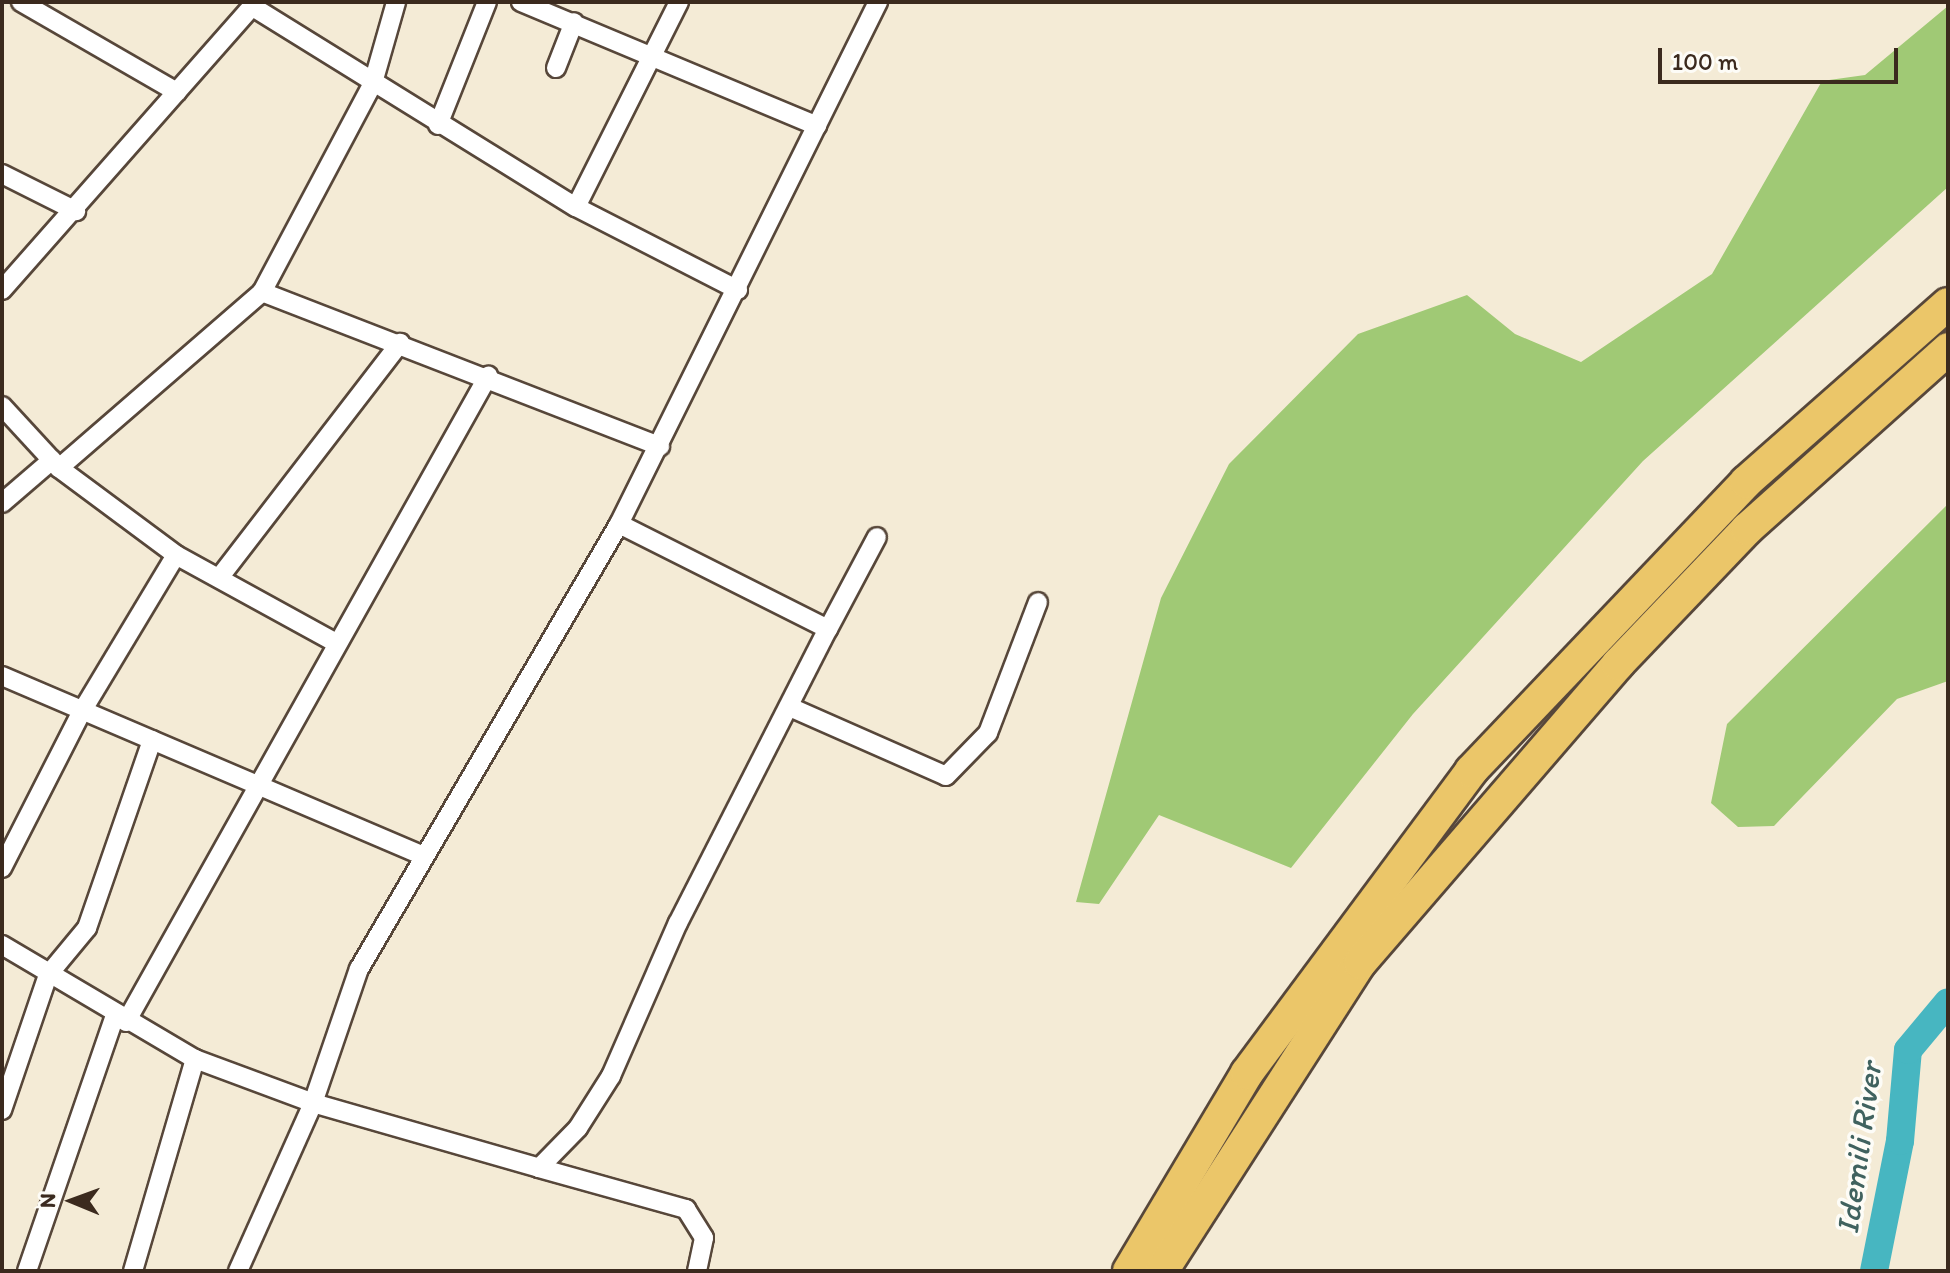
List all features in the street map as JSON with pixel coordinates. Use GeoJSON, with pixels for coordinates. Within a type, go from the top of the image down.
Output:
{"type":"FeatureCollection","features":[{"type":"Feature","properties":{"kind":"highway"},"geometry":{"type":"LineString","coordinates":[[1129,1271],[1247,1073],[1471,771],[1746,482],[1948,304]]}},
{"type":"Feature","properties":{"kind":"highway"},"geometry":{"type":"LineString","coordinates":[[1162,1271],[1360,963],[1618,664],[1747,529],[1948,349]]}},
{"type":"Feature","properties":{"kind":"street"},"geometry":{"type":"LineString","coordinates":[[21,2],[177,92]]}},
{"type":"Feature","properties":{"kind":"street"},"geometry":{"type":"LineString","coordinates":[[2,503],[56,464],[262,292],[373,83],[396,2]]}},
{"type":"Feature","properties":{"kind":"street"},"geometry":{"type":"LineString","coordinates":[[438,125],[487,2]]}},
{"type":"Feature","properties":{"kind":"street"},"geometry":{"type":"LineString","coordinates":[[521,2],[817,126]]}},
{"type":"Feature","properties":{"kind":"street"},"geometry":{"type":"LineString","coordinates":[[576,207],[650,54],[679,2]]}},
{"type":"Feature","properties":{"kind":"street"},"geometry":{"type":"LineString","coordinates":[[238,1271],[313,1103],[359,969],[421,855],[619,524],[738,290],[878,2]]}},
{"type":"Feature","properties":{"kind":"street"},"geometry":{"type":"LineString","coordinates":[[2,290],[76,211],[254,4],[438,125],[576,207],[738,290]]}},
{"type":"Feature","properties":{"kind":"street"},"geometry":{"type":"LineString","coordinates":[[556,68],[574,22]]}},
{"type":"Feature","properties":{"kind":"street"},"geometry":{"type":"LineString","coordinates":[[2,174],[76,211]]}},
{"type":"Feature","properties":{"kind":"street"},"geometry":{"type":"LineString","coordinates":[[262,292],[488,376],[660,446]]}},
{"type":"Feature","properties":{"kind":"street"},"geometry":{"type":"LineString","coordinates":[[219,578],[400,343]]}},
{"type":"Feature","properties":{"kind":"street"},"geometry":{"type":"LineString","coordinates":[[27,1271],[120,1018],[262,782],[334,642],[488,376]]}},
{"type":"Feature","properties":{"kind":"street"},"geometry":{"type":"LineString","coordinates":[[2,407],[56,464],[176,555],[334,642]]}},
{"type":"Feature","properties":{"kind":"street"},"geometry":{"type":"LineString","coordinates":[[619,524],[828,629]]}},
{"type":"Feature","properties":{"kind":"street"},"geometry":{"type":"LineString","coordinates":[[539,1168],[578,1128],[611,1076],[678,923],[792,708],[828,629],[877,537]]}},
{"type":"Feature","properties":{"kind":"street"},"geometry":{"type":"LineString","coordinates":[[2,868],[81,713],[176,555]]}},
{"type":"Feature","properties":{"kind":"street"},"geometry":{"type":"LineString","coordinates":[[792,708],[946,776],[988,733],[1038,602]]}},
{"type":"Feature","properties":{"kind":"street"},"geometry":{"type":"LineString","coordinates":[[2,676],[81,713],[262,782],[421,855]]}},
{"type":"Feature","properties":{"kind":"street"},"geometry":{"type":"LineString","coordinates":[[2,1110],[48,975],[87,928],[152,740]]}},
{"type":"Feature","properties":{"kind":"street"},"geometry":{"type":"LineString","coordinates":[[2,945],[120,1018],[195,1059],[313,1103],[686,1209],[704,1238],[697,1271]]}},
{"type":"Feature","properties":{"kind":"street"},"geometry":{"type":"LineString","coordinates":[[133,1271],[195,1059]]}},
{"type":"Feature","properties":{"kind":"green space"},"geometry":{"type":"Polygon","coordinates":[[[1948,6],[1948,187],[1643,461],[1413,714],[1291,868],[1159,815],[1099,904],[1076,902],[1161,598],[1229,464],[1358,334],[1467,295],[1515,334],[1581,362],[1712,274],[1822,81],[1865,75],[1948,6]]]}},
{"type":"Feature","properties":{"kind":"green space"},"geometry":{"type":"Polygon","coordinates":[[[1948,504],[1948,681],[1897,699],[1774,826],[1738,827],[1711,803],[1727,724],[1948,504]]]}},
{"type":"Feature","properties":{"kind":"waterway","name":"Idemili River"},"geometry":{"type":"LineString","coordinates":[[1874,1271],[1900,1141],[1908,1050],[1948,1002]]}}]}
